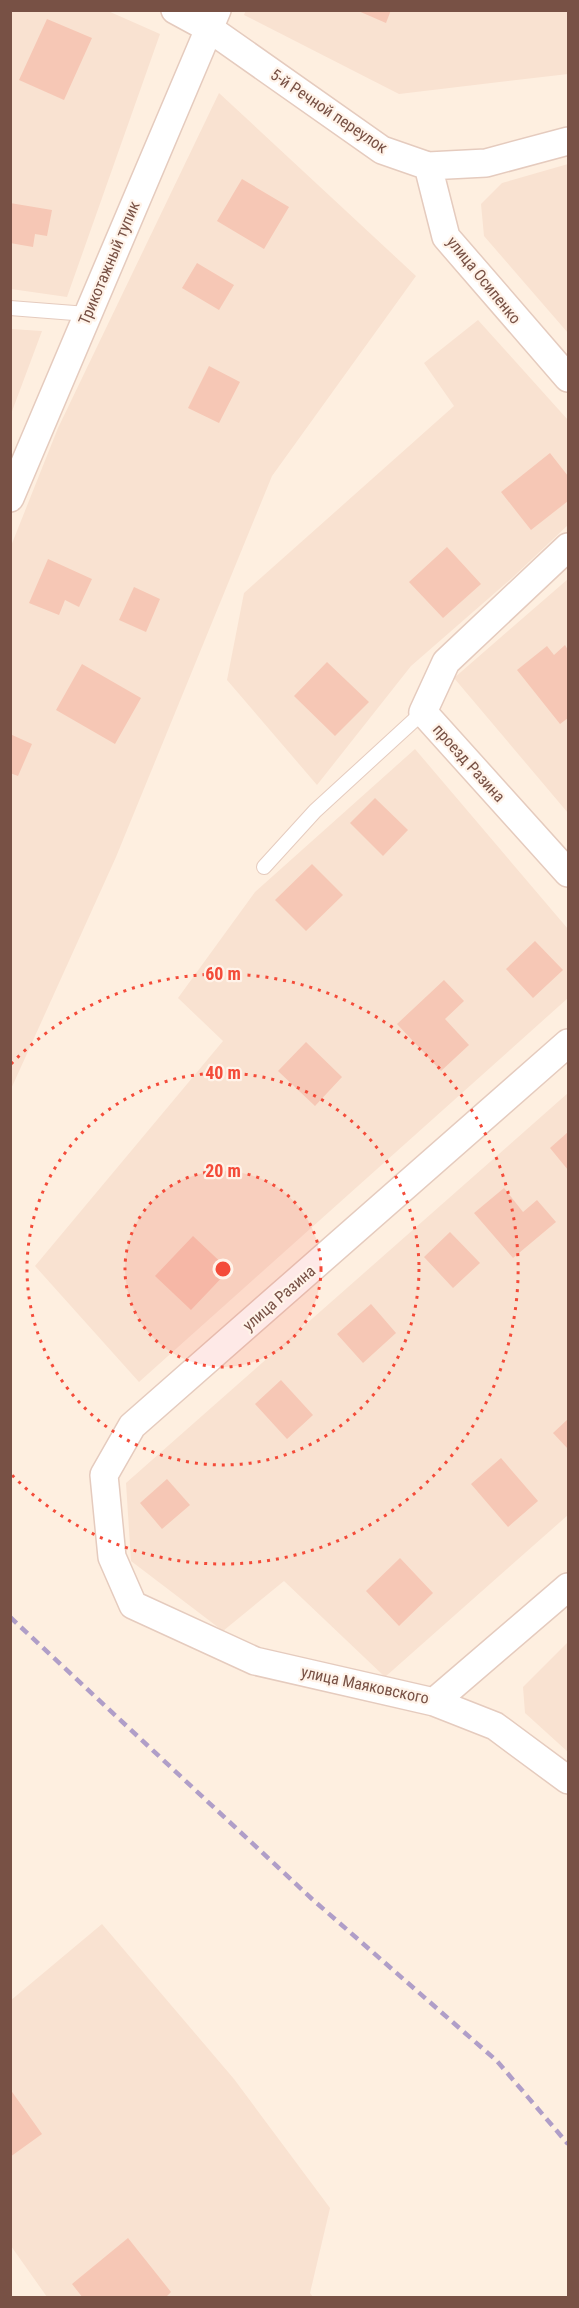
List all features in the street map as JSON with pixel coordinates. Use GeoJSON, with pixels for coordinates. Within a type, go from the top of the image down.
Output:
{"type":"FeatureCollection","features":[{"type":"Feature","properties":{"kind":"street","name":"5-й Речной переулок"},"geometry":{"type":"LineString","coordinates":[[175,10],[213,20],[382,150],[428,166],[486,163],[568,141]]}},
{"type":"Feature","properties":{"kind":"street","name":"Трикотажный тупик"},"geometry":{"type":"LineString","coordinates":[[10,498],[213,20]]}},
{"type":"Feature","properties":{"kind":"street","name":"улица Осипенко"},"geometry":{"type":"LineString","coordinates":[[428,166],[446,237],[568,378]]}},
{"type":"Feature","properties":{"kind":"street","name":"проезд Разина"},"geometry":{"type":"LineString","coordinates":[[568,547],[446,662],[423,712],[568,873]]}},
{"type":"Feature","properties":{"kind":"street","name":"улица Разина"},"geometry":{"type":"LineString","coordinates":[[133,1605],[112,1557],[104,1475],[132,1426],[568,1043]]}},
{"type":"Feature","properties":{"kind":"street","name":"улица Маяковского"},"geometry":{"type":"LineString","coordinates":[[133,1605],[255,1661],[434,1702],[568,1587]]}},
{"type":"Feature","properties":{"kind":"street"},"geometry":{"type":"LineString","coordinates":[[434,1702],[495,1726],[568,1780]]}},
{"type":"Feature","properties":{"kind":"lane"},"geometry":{"type":"LineString","coordinates":[[10,308],[87,314]]}},
{"type":"Feature","properties":{"kind":"lane"},"geometry":{"type":"LineString","coordinates":[[264,867],[315,811],[423,712]]}},
{"type":"Feature","properties":{"kind":"shaded area"},"geometry":{"type":"Polygon","coordinates":[[[246,10],[568,11],[568,74],[399,94],[244,15],[246,10]]]}},
{"type":"Feature","properties":{"kind":"shaded area"},"geometry":{"type":"Polygon","coordinates":[[[11,11],[108,11],[160,34],[67,297],[11,289],[11,11]]]}},
{"type":"Feature","properties":{"kind":"shaded area"},"geometry":{"type":"Polygon","coordinates":[[[219,93],[416,276],[272,476],[116,857],[11,1089],[11,546],[58,428],[219,93]]]}},
{"type":"Feature","properties":{"kind":"shaded area"},"geometry":{"type":"Polygon","coordinates":[[[568,164],[568,333],[484,236],[481,204],[502,183],[568,164]]]}},
{"type":"Feature","properties":{"kind":"shaded area"},"geometry":{"type":"Polygon","coordinates":[[[478,320],[568,420],[568,525],[512,578],[411,666],[317,785],[227,680],[244,593],[454,406],[424,363],[478,320]]]}},
{"type":"Feature","properties":{"kind":"shaded area"},"geometry":{"type":"Polygon","coordinates":[[[10,329],[42,331],[11,414],[10,329]]]}},
{"type":"Feature","properties":{"kind":"shaded area"},"geometry":{"type":"Polygon","coordinates":[[[568,579],[568,813],[454,678],[568,579]]]}},
{"type":"Feature","properties":{"kind":"shaded area"},"geometry":{"type":"Polygon","coordinates":[[[415,749],[568,929],[568,998],[139,1382],[35,1266],[223,1041],[178,998],[255,892],[415,749]]]}},
{"type":"Feature","properties":{"kind":"shaded area"},"geometry":{"type":"Polygon","coordinates":[[[568,1093],[568,1515],[385,1677],[284,1581],[223,1631],[131,1561],[126,1483],[568,1093]]]}},
{"type":"Feature","properties":{"kind":"shaded area"},"geometry":{"type":"Polygon","coordinates":[[[568,1642],[568,1752],[525,1713],[523,1687],[568,1642]]]}},
{"type":"Feature","properties":{"kind":"shaded area"},"geometry":{"type":"Polygon","coordinates":[[[102,1924],[234,2079],[330,2208],[310,2293],[313,2297],[47,2297],[11,2246],[10,2001],[102,1924]]]}},
{"type":"Feature","properties":{"kind":"building"},"geometry":{"type":"Polygon","coordinates":[[[356,10],[391,10],[386,23],[356,10]]]}},
{"type":"Feature","properties":{"kind":"building"},"geometry":{"type":"Polygon","coordinates":[[[47,19],[92,38],[64,100],[19,80],[47,19]]]}},
{"type":"Feature","properties":{"kind":"building"},"geometry":{"type":"Polygon","coordinates":[[[242,179],[289,207],[264,249],[217,221],[242,179]]]}},
{"type":"Feature","properties":{"kind":"building"},"geometry":{"type":"Polygon","coordinates":[[[10,203],[52,210],[47,236],[35,234],[33,247],[10,243],[10,203]]]}},
{"type":"Feature","properties":{"kind":"building"},"geometry":{"type":"Polygon","coordinates":[[[197,263],[234,285],[219,310],[182,288],[197,263]]]}},
{"type":"Feature","properties":{"kind":"building"},"geometry":{"type":"Polygon","coordinates":[[[209,366],[240,382],[219,423],[188,408],[209,366]]]}},
{"type":"Feature","properties":{"kind":"building"},"geometry":{"type":"Polygon","coordinates":[[[550,453],[568,476],[568,501],[531,530],[501,492],[550,453]]]}},
{"type":"Feature","properties":{"kind":"building"},"geometry":{"type":"Polygon","coordinates":[[[447,547],[481,584],[443,618],[409,582],[447,547]]]}},
{"type":"Feature","properties":{"kind":"building"},"geometry":{"type":"Polygon","coordinates":[[[48,559],[92,579],[79,607],[65,600],[59,615],[29,603],[48,559]]]}},
{"type":"Feature","properties":{"kind":"building"},"geometry":{"type":"Polygon","coordinates":[[[134,587],[160,599],[146,632],[119,620],[134,587]]]}},
{"type":"Feature","properties":{"kind":"building"},"geometry":{"type":"Polygon","coordinates":[[[565,645],[568,650],[568,718],[560,724],[517,670],[547,646],[554,655],[565,645]]]}},
{"type":"Feature","properties":{"kind":"building"},"geometry":{"type":"Polygon","coordinates":[[[327,662],[369,702],[335,736],[294,696],[327,662]]]}},
{"type":"Feature","properties":{"kind":"building"},"geometry":{"type":"Polygon","coordinates":[[[82,664],[141,698],[115,744],[56,710],[82,664]]]}},
{"type":"Feature","properties":{"kind":"building"},"geometry":{"type":"Polygon","coordinates":[[[10,734],[32,744],[18,776],[10,773],[10,734]]]}},
{"type":"Feature","properties":{"kind":"building"},"geometry":{"type":"Polygon","coordinates":[[[375,798],[408,830],[383,856],[350,823],[375,798]]]}},
{"type":"Feature","properties":{"kind":"building"},"geometry":{"type":"Polygon","coordinates":[[[312,864],[343,895],[306,931],[275,900],[312,864]]]}},
{"type":"Feature","properties":{"kind":"building"},"geometry":{"type":"Polygon","coordinates":[[[535,941],[563,970],[533,998],[506,969],[535,941]]]}},
{"type":"Feature","properties":{"kind":"building"},"geometry":{"type":"Polygon","coordinates":[[[444,980],[464,1001],[445,1019],[469,1045],[441,1071],[397,1024],[444,980]]]}},
{"type":"Feature","properties":{"kind":"building"},"geometry":{"type":"Polygon","coordinates":[[[306,1042],[342,1077],[315,1106],[278,1071],[306,1042]]]}},
{"type":"Feature","properties":{"kind":"building"},"geometry":{"type":"Polygon","coordinates":[[[568,1132],[568,1170],[550,1148],[568,1132]]]}},
{"type":"Feature","properties":{"kind":"building"},"geometry":{"type":"Polygon","coordinates":[[[504,1188],[523,1212],[537,1200],[556,1222],[513,1258],[474,1213],[504,1188]]]}},
{"type":"Feature","properties":{"kind":"building"},"geometry":{"type":"Polygon","coordinates":[[[450,1232],[480,1263],[453,1288],[424,1257],[450,1232]]]}},
{"type":"Feature","properties":{"kind":"building"},"geometry":{"type":"Polygon","coordinates":[[[193,1236],[229,1270],[191,1310],[155,1276],[193,1236]]]}},
{"type":"Feature","properties":{"kind":"building"},"geometry":{"type":"Polygon","coordinates":[[[371,1304],[396,1333],[363,1363],[337,1334],[371,1304]]]}},
{"type":"Feature","properties":{"kind":"building"},"geometry":{"type":"Polygon","coordinates":[[[281,1380],[313,1415],[287,1439],[255,1404],[281,1380]]]}},
{"type":"Feature","properties":{"kind":"building"},"geometry":{"type":"Polygon","coordinates":[[[568,1419],[568,1449],[553,1433],[568,1419]]]}},
{"type":"Feature","properties":{"kind":"building"},"geometry":{"type":"Polygon","coordinates":[[[501,1458],[538,1501],[508,1527],[471,1484],[501,1458]]]}},
{"type":"Feature","properties":{"kind":"building"},"geometry":{"type":"Polygon","coordinates":[[[167,1479],[190,1505],[162,1529],[140,1503],[167,1479]]]}},
{"type":"Feature","properties":{"kind":"building"},"geometry":{"type":"Polygon","coordinates":[[[400,1558],[433,1593],[399,1626],[366,1591],[400,1558]]]}},
{"type":"Feature","properties":{"kind":"building"},"geometry":{"type":"Polygon","coordinates":[[[10,2089],[42,2134],[10,2157],[10,2089]]]}},
{"type":"Feature","properties":{"kind":"building"},"geometry":{"type":"Polygon","coordinates":[[[128,2238],[171,2292],[165,2298],[83,2298],[72,2284],[128,2238]]]}},
{"type":"Feature","properties":{"kind":"railway"},"geometry":{"type":"LineString","coordinates":[[10,1617],[312,1899],[497,2061],[568,2144]]}}]}
